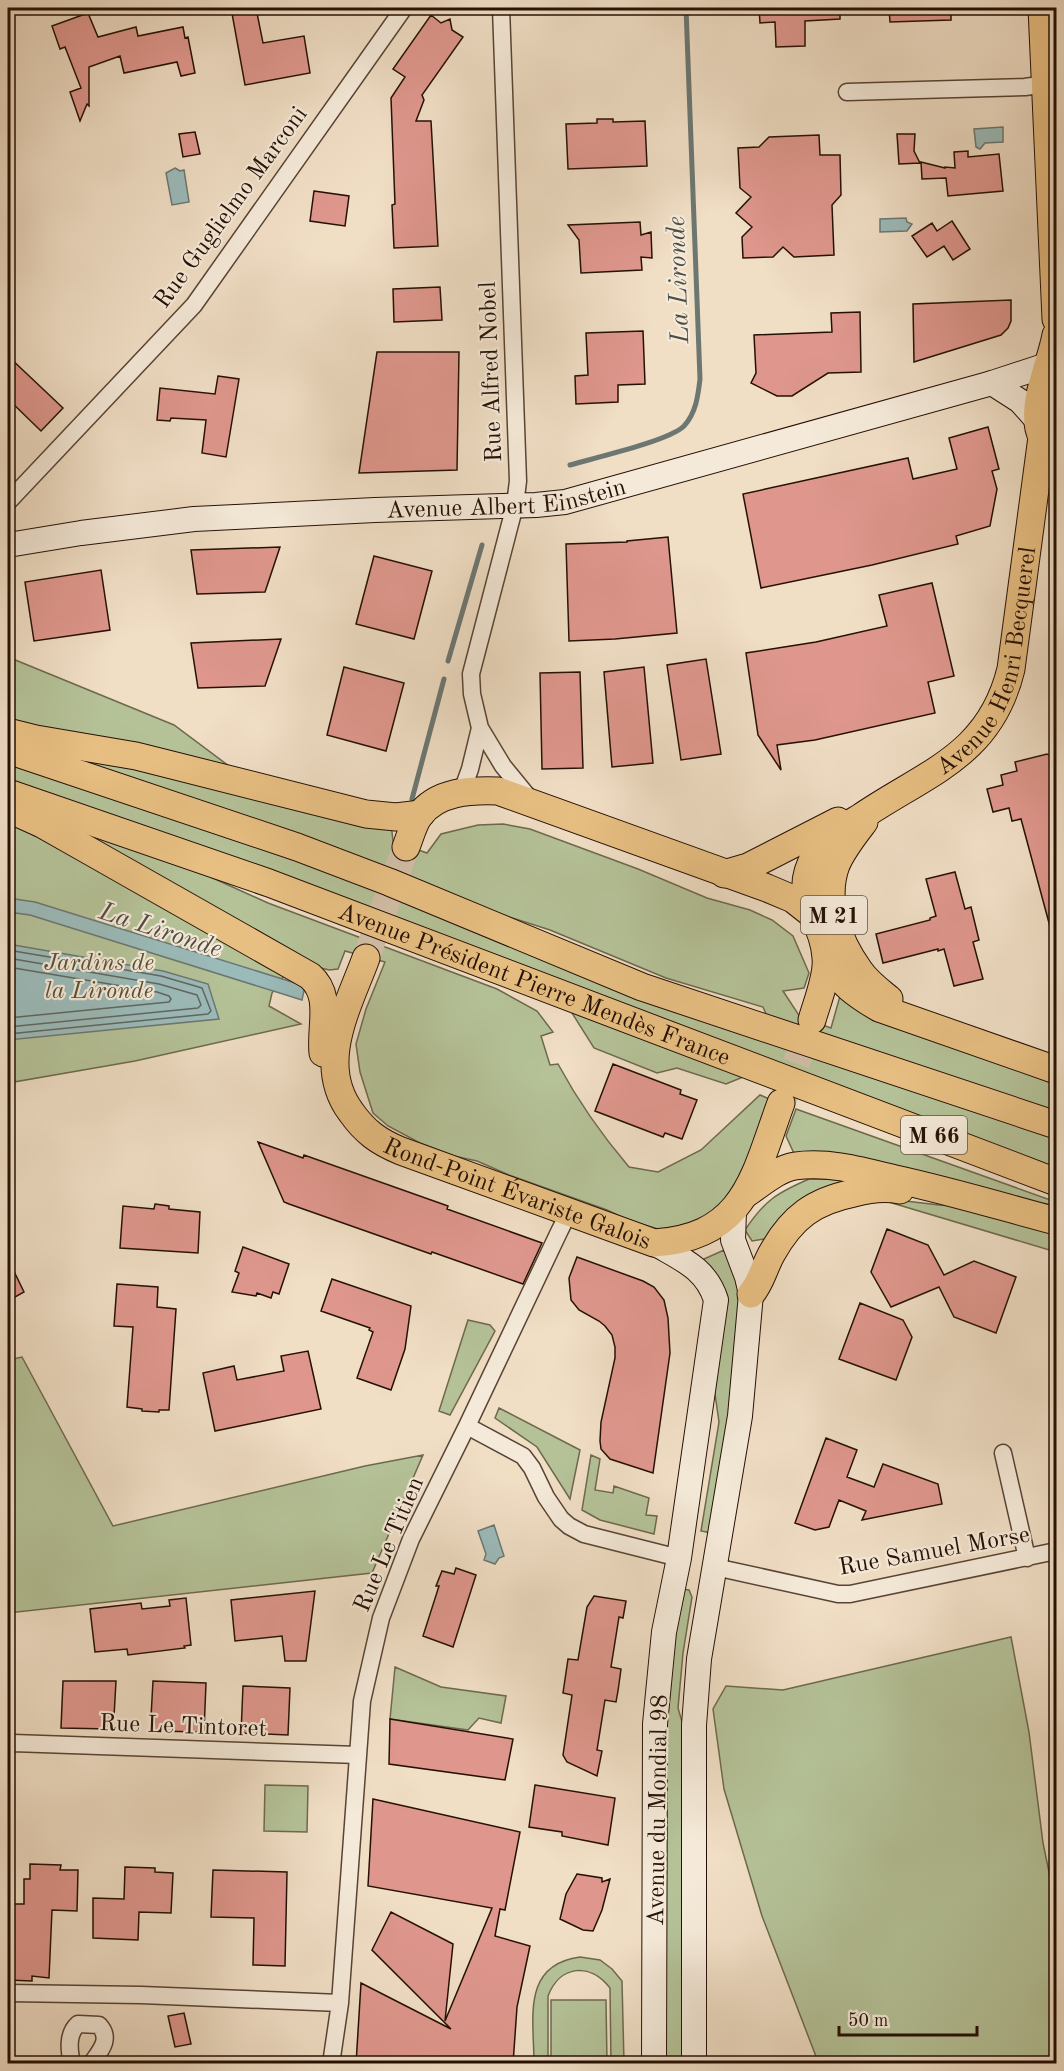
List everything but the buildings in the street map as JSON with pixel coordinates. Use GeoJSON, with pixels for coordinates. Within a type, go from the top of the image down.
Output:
{"type":"FeatureCollection","features":[{"type":"Feature","properties":{"kind":"main road"},"geometry":{"type":"LineString","coordinates":[[1042,8],[1056,319]]}},
{"type":"Feature","properties":{"kind":"main road","name":"Avenue Henri Becquerel"},"geometry":{"type":"LineString","coordinates":[[812,914],[806,892],[809,869],[817,853],[834,835],[938,770],[971,744],[986,728],[1005,692],[1045,424],[1043,382],[1052,363],[1056,335]]}},
{"type":"Feature","properties":{"kind":"main road","name":"Avenue Albert Einstein"},"geometry":{"type":"LineString","coordinates":[[8,545],[81,532],[194,519],[565,502],[992,383],[1052,363]]}},
{"type":"Feature","properties":{"kind":"main road"},"geometry":{"type":"LineString","coordinates":[[992,383],[1020,400],[1045,424]]}},
{"type":"Feature","properties":{"kind":"main road"},"geometry":{"type":"LineString","coordinates":[[8,732],[136,756],[366,814],[396,817],[421,814]]}},
{"type":"Feature","properties":{"kind":"main road","name":"Avenue Président Pierre Mendès France"},"geometry":{"type":"LineString","coordinates":[[8,750],[297,847],[390,882],[642,987],[1056,1125]]}},
{"type":"Feature","properties":{"kind":"main road"},"geometry":{"type":"LineString","coordinates":[[406,847],[421,814],[439,800],[462,791],[498,791],[793,899],[812,914],[825,946],[827,961],[812,1020]]}},
{"type":"Feature","properties":{"kind":"main road","name":"Avenue Président Pierre Mendès France"},"geometry":{"type":"LineString","coordinates":[[8,793],[269,883],[1056,1182]]}},
{"type":"Feature","properties":{"kind":"main road","name":"Avenue Henri Becquerel"},"geometry":{"type":"LineString","coordinates":[[724,874],[748,867],[838,820],[876,807]]}},
{"type":"Feature","properties":{"kind":"main road","name":"M 21"},"geometry":{"type":"LineString","coordinates":[[876,807],[851,839],[837,864],[831,888],[835,920],[847,952],[860,972],[890,1000],[900,1015]]}},
{"type":"Feature","properties":{"kind":"main road"},"geometry":{"type":"LineString","coordinates":[[8,808],[42,824],[310,976],[322,990],[325,1016],[322,1043],[324,1058],[336,1084]]}},
{"type":"Feature","properties":{"kind":"main road","name":"Rond-Point Évariste Galois"},"geometry":{"type":"LineString","coordinates":[[366,958],[337,1039],[333,1066],[336,1084],[345,1105],[368,1134],[382,1144],[654,1243],[674,1242],[705,1233],[719,1224],[740,1202]]}},
{"type":"Feature","properties":{"kind":"main road"},"geometry":{"type":"LineString","coordinates":[[827,961],[835,974],[859,996],[879,1008],[1056,1070]]}},
{"type":"Feature","properties":{"kind":"main road"},"geometry":{"type":"LineString","coordinates":[[740,1202],[782,1103]]}},
{"type":"Feature","properties":{"kind":"main road","name":"M 66"},"geometry":{"type":"LineString","coordinates":[[740,1202],[776,1173],[792,1167],[812,1164],[856,1169],[1056,1221]]}},
{"type":"Feature","properties":{"kind":"main road","name":"M 66"},"geometry":{"type":"LineString","coordinates":[[751,1294],[757,1287],[771,1254],[783,1235],[814,1205],[834,1197],[858,1192],[879,1189],[909,1192],[927,1186]]}},
{"type":"Feature","properties":{"kind":"main road","name":"Avenue du Mondial 98"},"geometry":{"type":"LineString","coordinates":[[694,2064],[694,1725],[699,1659],[740,1416],[751,1294],[733,1240],[740,1202]]}},
{"type":"Feature","properties":{"kind":"main road","name":"Avenue du Mondial 98"},"geometry":{"type":"LineString","coordinates":[[654,1243],[694,1266],[706,1278],[716,1300],[679,1558],[664,1632],[655,1724],[654,2064]]}},
{"type":"Feature","properties":{"kind":"main road"},"geometry":{"type":"LineString","coordinates":[[679,1558],[715,1567]]}},
{"type":"Feature","properties":{"kind":"street","name":"Rue Guglielmo Marconi"},"geometry":{"type":"LineString","coordinates":[[8,502],[194,305],[404,8]]}},
{"type":"Feature","properties":{"kind":"street","name":"Rue Alfred Nobel"},"geometry":{"type":"LineString","coordinates":[[501,8],[518,481],[515,505],[471,674],[473,704],[480,728],[503,766],[532,802]]}},
{"type":"Feature","properties":{"kind":"street"},"geometry":{"type":"LineString","coordinates":[[847,92],[1025,87],[1046,84]]}},
{"type":"Feature","properties":{"kind":"street","name":"Rue Alfred Nobel"},"geometry":{"type":"LineString","coordinates":[[462,791],[480,728]]}},
{"type":"Feature","properties":{"kind":"street","name":"Rue Le Titien"},"geometry":{"type":"LineString","coordinates":[[331,2064],[340,2003],[362,1701],[381,1618],[411,1539],[564,1222],[563,1211]]}},
{"type":"Feature","properties":{"kind":"street"},"geometry":{"type":"LineString","coordinates":[[467,1426],[523,1456],[532,1468],[546,1497],[561,1519],[569,1526],[584,1534],[679,1558]]}},
{"type":"Feature","properties":{"kind":"street"},"geometry":{"type":"LineString","coordinates":[[1004,1453],[1027,1558]]}},
{"type":"Feature","properties":{"kind":"street","name":"Rue Samuel Morse"},"geometry":{"type":"LineString","coordinates":[[715,1567],[838,1594],[850,1594],[1056,1551]]}},
{"type":"Feature","properties":{"kind":"street","name":"Rue Le Tintoret"},"geometry":{"type":"LineString","coordinates":[[8,1745],[13,1743],[358,1755]]}},
{"type":"Feature","properties":{"kind":"street"},"geometry":{"type":"LineString","coordinates":[[8,1993],[141,1995],[340,2003]]}},
{"type":"Feature","properties":{"kind":"street"},"geometry":{"type":"LineString","coordinates":[[72,2064],[69,2048],[72,2031],[78,2024],[99,2025],[105,2031],[104,2045],[91,2064]]}},
{"type":"Feature","properties":{"kind":"green space"},"geometry":{"type":"Polygon","coordinates":[[[8,657],[174,725],[233,769],[8,723],[8,657]]]}},
{"type":"Feature","properties":{"kind":"green space"},"geometry":{"type":"Polygon","coordinates":[[[58,752],[391,823],[393,841],[427,853],[441,834],[478,825],[503,824],[530,829],[638,869],[707,898],[750,910],[772,920],[793,936],[809,973],[804,988],[783,991],[800,1017],[831,1028],[842,989],[1056,1078],[1056,1113],[767,1016],[763,1007],[666,978],[550,930],[491,911],[58,752]]]}},
{"type":"Feature","properties":{"kind":"green space"},"geometry":{"type":"Polygon","coordinates":[[[8,760],[201,826],[1056,1134],[1056,1169],[8,781],[8,760]]]}},
{"type":"Feature","properties":{"kind":"green space","name":"Jardins de la Lironde"},"geometry":{"type":"Polygon","coordinates":[[[8,821],[286,973],[272,993],[269,1006],[301,1024],[135,1061],[8,1083],[8,821]]]}},
{"type":"Feature","properties":{"kind":"green space"},"geometry":{"type":"Polygon","coordinates":[[[91,833],[184,865],[268,903],[497,989],[537,1011],[553,1032],[541,1036],[550,1065],[558,1064],[591,1118],[629,1167],[658,1172],[701,1150],[760,1095],[772,1100],[737,1189],[718,1211],[689,1227],[658,1229],[630,1221],[607,1210],[509,1175],[477,1161],[454,1156],[420,1143],[388,1126],[373,1113],[360,1072],[356,1044],[366,1009],[385,962],[345,951],[338,969],[329,970],[313,966],[87,840],[91,833]]]}},
{"type":"Feature","properties":{"kind":"green space"},"geometry":{"type":"Polygon","coordinates":[[[570,1007],[742,1072],[743,1077],[726,1084],[677,1068],[657,1073],[594,1048],[570,1007]]]}},
{"type":"Feature","properties":{"kind":"green space"},"geometry":{"type":"Polygon","coordinates":[[[796,1109],[1056,1202],[1056,1215],[797,1160],[786,1136],[796,1109]]]}},
{"type":"Feature","properties":{"kind":"green space"},"geometry":{"type":"Polygon","coordinates":[[[809,1179],[864,1179],[771,1238],[752,1241],[745,1230],[759,1211],[772,1198],[809,1179]]]}},
{"type":"Feature","properties":{"kind":"green space"},"geometry":{"type":"Polygon","coordinates":[[[872,1197],[980,1207],[1056,1231],[1056,1252],[872,1197]]]}},
{"type":"Feature","properties":{"kind":"green space"},"geometry":{"type":"Polygon","coordinates":[[[724,1250],[738,1277],[742,1321],[712,1533],[701,1531],[719,1422],[704,1259],[724,1250]]]}},
{"type":"Feature","properties":{"kind":"green space"},"geometry":{"type":"Polygon","coordinates":[[[468,1320],[490,1325],[495,1331],[450,1415],[439,1411],[468,1320]]]}},
{"type":"Feature","properties":{"kind":"green space"},"geometry":{"type":"Polygon","coordinates":[[[22,1357],[113,1526],[365,1466],[423,1455],[372,1573],[8,1613],[8,1360],[22,1357]]]}},
{"type":"Feature","properties":{"kind":"green space"},"geometry":{"type":"Polygon","coordinates":[[[499,1408],[580,1450],[570,1499],[537,1447],[495,1418],[499,1408]]]}},
{"type":"Feature","properties":{"kind":"green space"},"geometry":{"type":"Polygon","coordinates":[[[591,1455],[600,1459],[595,1490],[613,1493],[614,1486],[649,1498],[646,1515],[657,1516],[654,1534],[600,1520],[582,1510],[591,1455]]]}},
{"type":"Feature","properties":{"kind":"green space"},"geometry":{"type":"Polygon","coordinates":[[[682,1589],[689,1590],[692,1597],[683,1653],[678,1708],[685,1732],[686,2063],[662,2064],[665,1699],[682,1589]]]}},
{"type":"Feature","properties":{"kind":"green space"},"geometry":{"type":"Polygon","coordinates":[[[1011,1637],[1029,1732],[1043,1843],[1056,1906],[1056,2063],[824,2063],[817,2059],[762,1916],[724,1789],[713,1709],[726,1686],[783,1690],[1011,1637]]]}},
{"type":"Feature","properties":{"kind":"green space"},"geometry":{"type":"Polygon","coordinates":[[[395,1667],[441,1687],[506,1696],[501,1723],[479,1718],[468,1730],[390,1719],[395,1667]]]}},
{"type":"Feature","properties":{"kind":"green space"},"geometry":{"type":"Polygon","coordinates":[[[265,1785],[308,1786],[307,1832],[264,1831],[265,1785]]]}},
{"type":"Feature","properties":{"kind":"green space"},"geometry":{"type":"Polygon","coordinates":[[[580,1957],[600,1960],[622,1981],[624,2063],[611,2063],[610,1988],[594,1974],[576,1971],[560,1978],[548,1996],[548,2063],[534,2063],[533,2012],[540,1982],[548,1971],[561,1962],[580,1957]]]}},
{"type":"Feature","properties":{"kind":"green space"},"geometry":{"type":"Polygon","coordinates":[[[551,2000],[606,2000],[607,2063],[551,2063],[551,2000]]]}},
{"type":"Feature","properties":{"kind":"water"},"geometry":{"type":"Polygon","coordinates":[[[1003,127],[1003,142],[985,143],[980,149],[976,147],[974,129],[1003,127]]]}},
{"type":"Feature","properties":{"kind":"water"},"geometry":{"type":"Polygon","coordinates":[[[175,168],[180,171],[184,170],[189,202],[172,205],[166,173],[175,168]]]}},
{"type":"Feature","properties":{"kind":"water"},"geometry":{"type":"Polygon","coordinates":[[[906,218],[907,222],[912,224],[907,231],[880,232],[880,219],[906,218]]]}},
{"type":"Feature","properties":{"kind":"water"},"geometry":{"type":"Polygon","coordinates":[[[8,898],[35,902],[305,986],[302,1000],[30,915],[8,912],[8,898]]]}},
{"type":"Feature","properties":{"kind":"water"},"geometry":{"type":"Polygon","coordinates":[[[8,944],[163,971],[208,984],[219,1019],[8,1040],[8,944]]]}},
{"type":"Feature","properties":{"kind":"water"},"geometry":{"type":"Polygon","coordinates":[[[494,1525],[504,1556],[499,1558],[495,1564],[484,1560],[486,1554],[478,1531],[494,1525]]]}},
{"type":"Feature","properties":{"kind":"waterway","name":"La Lironde"},"geometry":{"type":"LineString","coordinates":[[570,465],[613,454],[676,432],[688,421],[696,404],[700,379],[686,8]]}},
{"type":"Feature","properties":{"kind":"waterway","name":"La Lironde"},"geometry":{"type":"LineString","coordinates":[[448,661],[482,545]]}},
{"type":"Feature","properties":{"kind":"waterway","name":"La Lironde"},"geometry":{"type":"LineString","coordinates":[[412,799],[444,679]]}},
{"type":"Feature","properties":{"kind":"tunnel"},"geometry":{"type":"LineString","coordinates":[[366,958],[406,847]]}},
{"type":"Feature","properties":{"kind":"tunnel"},"geometry":{"type":"LineString","coordinates":[[782,1102],[812,1020]]}}]}
